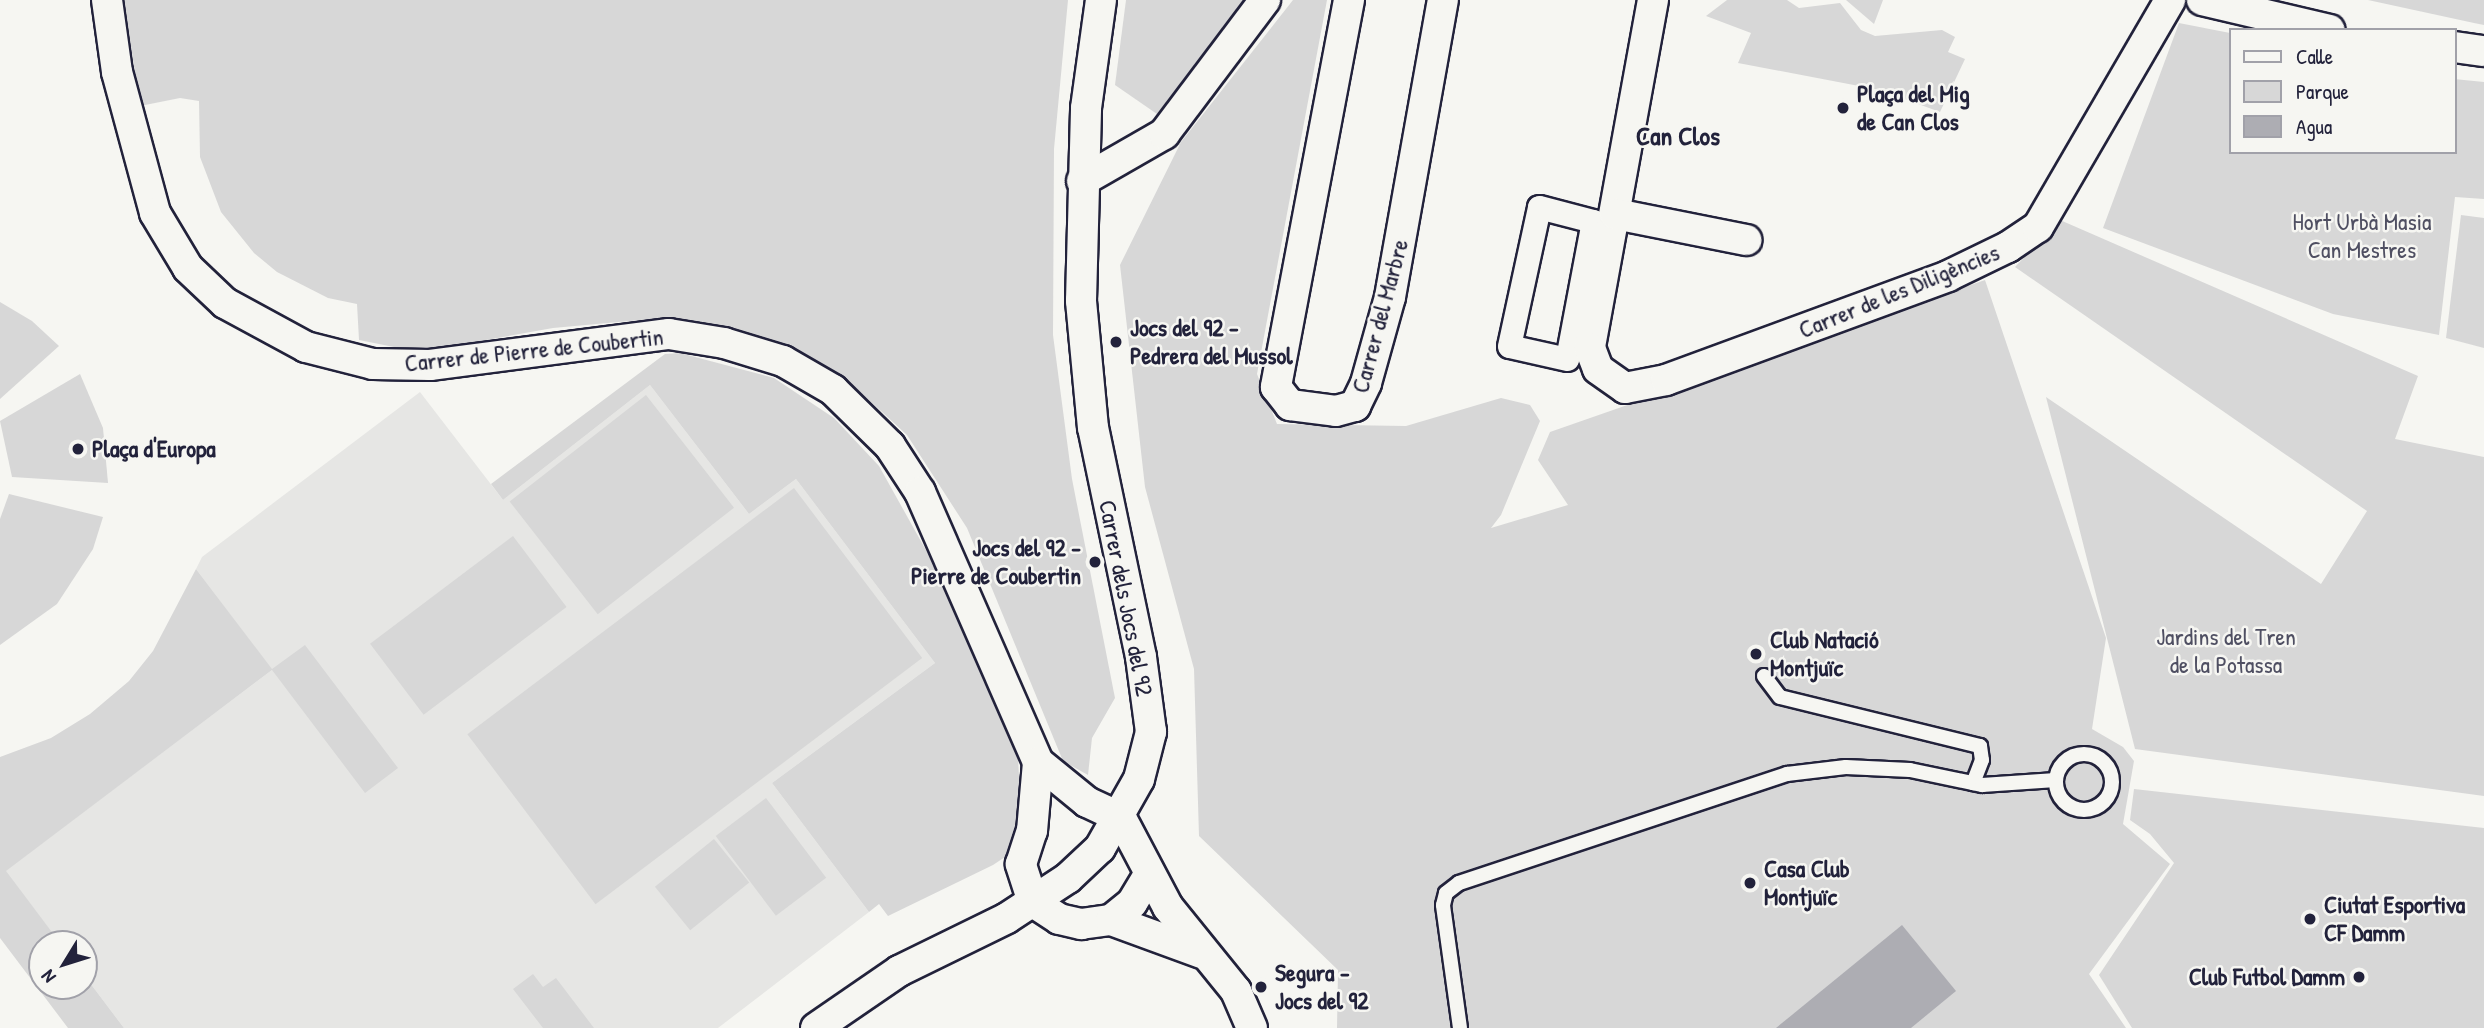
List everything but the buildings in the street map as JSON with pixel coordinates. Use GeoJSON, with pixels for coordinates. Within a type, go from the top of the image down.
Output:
{"type":"FeatureCollection","features":[{"type":"Feature","properties":{"kind":"street","name":"Carrer de Pierre de Coubertin"},"geometry":{"type":"LineString","coordinates":[[107,0],[117,72],[155,213],[188,268],[225,303],[306,347],[373,364],[430,365],[669,334],[724,343],[783,361],[832,390],[890,446],[920,492],[1038,762],[1087,802],[1121,818]]}},
{"type":"Feature","properties":{"kind":"street","name":"Carrer dels Jocs del 92"},"geometry":{"type":"LineString","coordinates":[[816,1028],[899,971],[1034,902],[1100,848],[1121,818],[1139,779],[1151,732],[1141,657],[1093,428],[1081,300],[1082,181],[1101,0]]}},
{"type":"Feature","properties":{"kind":"street"},"geometry":{"type":"LineString","coordinates":[[1082,181],[1164,134],[1265,0]]}},
{"type":"Feature","properties":{"kind":"street","name":"Carrer del Marbre"},"geometry":{"type":"LineString","coordinates":[[1349,0],[1276,387],[1290,405],[1336,411],[1354,406],[1366,383],[1390,297],[1443,0]]}},
{"type":"Feature","properties":{"kind":"street"},"geometry":{"type":"LineString","coordinates":[[1653,0],[1615,214],[1746,240]]}},
{"type":"Feature","properties":{"kind":"street","name":"Carrer de les Diligències"},"geometry":{"type":"LineString","coordinates":[[1615,214],[1590,348],[1598,369],[1625,388],[1665,380],[1948,276],[2008,247],[2038,227],[2170,0]]}},
{"type":"Feature","properties":{"kind":"street"},"geometry":{"type":"LineString","coordinates":[[2202,0],[2321,28]]}},
{"type":"Feature","properties":{"kind":"street"},"geometry":{"type":"LineString","coordinates":[[2456,47],[2484,51]]}},
{"type":"Feature","properties":{"kind":"street"},"geometry":{"type":"LineString","coordinates":[[1539,207],[1593,221],[1567,359],[1509,346],[1539,207]]}},
{"type":"Feature","properties":{"kind":"street","name":"Carrer de Pierre de Coubertin"},"geometry":{"type":"LineString","coordinates":[[1034,902],[1021,864],[1032,831],[1038,762]]}},
{"type":"Feature","properties":{"kind":"street","name":"Carrer de Pierre de Coubertin"},"geometry":{"type":"LineString","coordinates":[[1032,831],[1053,809],[1087,802]]}},
{"type":"Feature","properties":{"kind":"street"},"geometry":{"type":"LineString","coordinates":[[1121,818],[1140,848],[1149,875],[1201,953],[1236,991],[1252,1028]]}},
{"type":"Feature","properties":{"kind":"street"},"geometry":{"type":"LineString","coordinates":[[1111,920],[1132,904],[1149,875]]}},
{"type":"Feature","properties":{"kind":"street"},"geometry":{"type":"LineString","coordinates":[[1034,902],[1070,922],[1111,920],[1201,953]]}},
{"type":"Feature","properties":{"kind":"lane"},"geometry":{"type":"LineString","coordinates":[[1764,676],[1780,697],[1980,746],[1982,760],[1973,783]]}},
{"type":"Feature","properties":{"kind":"lane"},"geometry":{"type":"LineString","coordinates":[[2088,754],[2104,762],[2111,788],[2101,804],[2084,810],[2067,804],[2056,780],[2070,757],[2088,754]]}},
{"type":"Feature","properties":{"kind":"lane"},"geometry":{"type":"LineString","coordinates":[[1460,1028],[1443,905],[1446,893],[1460,883],[1787,774],[1846,767],[1910,770],[1973,783],[2056,780]]}},
{"type":"Feature","properties":{"kind":"shaded area"},"geometry":{"type":"Polygon","coordinates":[[[650,385],[749,514],[796,479],[935,663],[772,783],[869,912],[718,1028],[124,1028],[98,994],[98,930],[50,930],[5,871],[272,670],[196,569],[202,557],[420,392],[503,500],[650,385]]]}},
{"type":"Feature","properties":{"kind":"green space"},"geometry":{"type":"Polygon","coordinates":[[[124,0],[1068,0],[1054,149],[1053,335],[1072,479],[1115,698],[1092,738],[1088,775],[1063,761],[967,528],[907,435],[856,388],[801,353],[744,335],[651,319],[553,328],[419,352],[359,340],[357,304],[328,298],[277,272],[254,253],[221,212],[200,157],[199,101],[180,98],[140,106],[124,0]]]}},
{"type":"Feature","properties":{"kind":"green space"},"geometry":{"type":"Polygon","coordinates":[[[1126,0],[1246,0],[1157,114],[1115,85],[1126,0]]]}},
{"type":"Feature","properties":{"kind":"green space","name":"Club Natació Montjuïc"},"geometry":{"type":"Polygon","coordinates":[[[1293,0],[1327,0],[1257,374],[1277,424],[1406,426],[1501,398],[1530,405],[1540,421],[1501,515],[1491,528],[1568,505],[1538,460],[1550,432],[1985,280],[2106,638],[2092,729],[2123,747],[2134,761],[2123,824],[2170,864],[2089,974],[2126,1028],[1337,1028],[1338,970],[1199,836],[1194,669],[1145,487],[1120,265],[1181,142],[1293,0]]]}},
{"type":"Feature","properties":{"kind":"green space"},"geometry":{"type":"Polygon","coordinates":[[[1727,0],[1787,0],[1799,8],[1840,3],[1861,30],[1875,36],[1942,30],[1955,37],[1948,52],[1965,59],[1940,112],[1880,90],[1738,63],[1751,33],[1706,16],[1727,0]]]}},
{"type":"Feature","properties":{"kind":"green space"},"geometry":{"type":"Polygon","coordinates":[[[1846,0],[1883,0],[1874,24],[1846,0]]]}},
{"type":"Feature","properties":{"kind":"green space"},"geometry":{"type":"Polygon","coordinates":[[[2368,0],[2484,0],[2484,25],[2474,23],[2368,0]]]}},
{"type":"Feature","properties":{"kind":"green space","name":"Hort Urbà Masia Can Mestres"},"geometry":{"type":"Polygon","coordinates":[[[2179,23],[2228,33],[2228,154],[2456,154],[2456,79],[2484,82],[2484,199],[2455,197],[2439,335],[2333,314],[2103,228],[2179,23]]]}},
{"type":"Feature","properties":{"kind":"green space"},"geometry":{"type":"Polygon","coordinates":[[[2461,215],[2484,218],[2484,348],[2446,338],[2461,215]]]}},
{"type":"Feature","properties":{"kind":"green space","name":"Jardins del Tren de la Potassa"},"geometry":{"type":"Polygon","coordinates":[[[2060,220],[2418,376],[2395,439],[2484,457],[2484,796],[2135,749],[2046,397],[2321,584],[2367,511],[2015,267],[2060,220]]]}},
{"type":"Feature","properties":{"kind":"green space"},"geometry":{"type":"Polygon","coordinates":[[[0,302],[32,321],[59,346],[0,399],[0,302]]]}},
{"type":"Feature","properties":{"kind":"green space"},"geometry":{"type":"Polygon","coordinates":[[[680,353],[774,378],[834,418],[879,466],[937,570],[1018,759],[1020,793],[1015,825],[1005,857],[888,916],[879,904],[869,912],[772,783],[935,663],[796,479],[749,514],[650,385],[503,500],[491,484],[665,354],[680,353]]]}},
{"type":"Feature","properties":{"kind":"green space"},"geometry":{"type":"Polygon","coordinates":[[[80,374],[103,428],[108,483],[12,477],[0,421],[80,374]]]}},
{"type":"Feature","properties":{"kind":"green space"},"geometry":{"type":"Polygon","coordinates":[[[646,395],[734,508],[598,614],[510,502],[646,395]]]}},
{"type":"Feature","properties":{"kind":"green space"},"geometry":{"type":"Polygon","coordinates":[[[794,488],[922,658],[596,904],[467,734],[794,488]]]}},
{"type":"Feature","properties":{"kind":"green space"},"geometry":{"type":"Polygon","coordinates":[[[9,494],[103,517],[93,549],[57,604],[0,645],[0,519],[9,494]]]}},
{"type":"Feature","properties":{"kind":"green space"},"geometry":{"type":"Polygon","coordinates":[[[513,536],[567,607],[424,715],[370,644],[513,536]]]}},
{"type":"Feature","properties":{"kind":"green space"},"geometry":{"type":"Polygon","coordinates":[[[196,569],[272,669],[305,645],[398,768],[365,793],[272,670],[6,871],[50,930],[28,930],[28,975],[0,938],[0,757],[51,738],[90,714],[129,681],[153,651],[196,569]]]}},
{"type":"Feature","properties":{"kind":"green space","name":"Ciutat Esportiva CF Damm"},"geometry":{"type":"Polygon","coordinates":[[[2134,789],[2484,828],[2484,1028],[2132,1028],[2099,975],[2174,863],[2150,834],[2130,820],[2134,789]]]}},
{"type":"Feature","properties":{"kind":"green space"},"geometry":{"type":"Polygon","coordinates":[[[766,798],[826,878],[776,916],[716,836],[766,798]]]}},
{"type":"Feature","properties":{"kind":"green space"},"geometry":{"type":"Polygon","coordinates":[[[714,839],[749,883],[690,930],[655,887],[714,839]]]}},
{"type":"Feature","properties":{"kind":"green space"},"geometry":{"type":"Polygon","coordinates":[[[533,974],[543,987],[556,978],[594,1028],[543,1028],[513,989],[533,974]]]}},
{"type":"Feature","properties":{"kind":"green space"},"geometry":{"type":"Polygon","coordinates":[[[98,994],[124,1028],[68,1028],[47,1000],[98,1000],[98,994]]]}},
{"type":"Feature","properties":{"kind":"water"},"geometry":{"type":"Polygon","coordinates":[[[1902,925],[1956,991],[1911,1028],[1776,1028],[1902,925]]]}},
{"type":"Feature","properties":{"kind":"place","name":"Plaça del Mig de Can Clos"},"geometry":{"type":"Point","coordinates":[1843,108]}},
{"type":"Feature","properties":{"kind":"place","name":"Jocs del 92 - Pedrera del Mussol"},"geometry":{"type":"Point","coordinates":[1116,342]}},
{"type":"Feature","properties":{"kind":"place","name":"Plaça d'Europa"},"geometry":{"type":"Point","coordinates":[78,449]}},
{"type":"Feature","properties":{"kind":"place","name":"Jocs del 92 - Pierre de Coubertin"},"geometry":{"type":"Point","coordinates":[1095,562]}},
{"type":"Feature","properties":{"kind":"place","name":"Club Natació Montjuïc"},"geometry":{"type":"Point","coordinates":[1756,654]}},
{"type":"Feature","properties":{"kind":"place","name":"Casa Club Montjuïc"},"geometry":{"type":"Point","coordinates":[1750,883]}},
{"type":"Feature","properties":{"kind":"place","name":"Ciutat Esportiva CF Damm"},"geometry":{"type":"Point","coordinates":[2310,919]}},
{"type":"Feature","properties":{"kind":"place","name":"Club Futbol Damm"},"geometry":{"type":"Point","coordinates":[2359,977]}},
{"type":"Feature","properties":{"kind":"place","name":"Segura - Jocs del 92"},"geometry":{"type":"Point","coordinates":[1261,987]}},
{"type":"Feature","properties":{"kind":"district","name":"Can Clos"},"geometry":{"type":"Point","coordinates":[1678,136]}}]}
